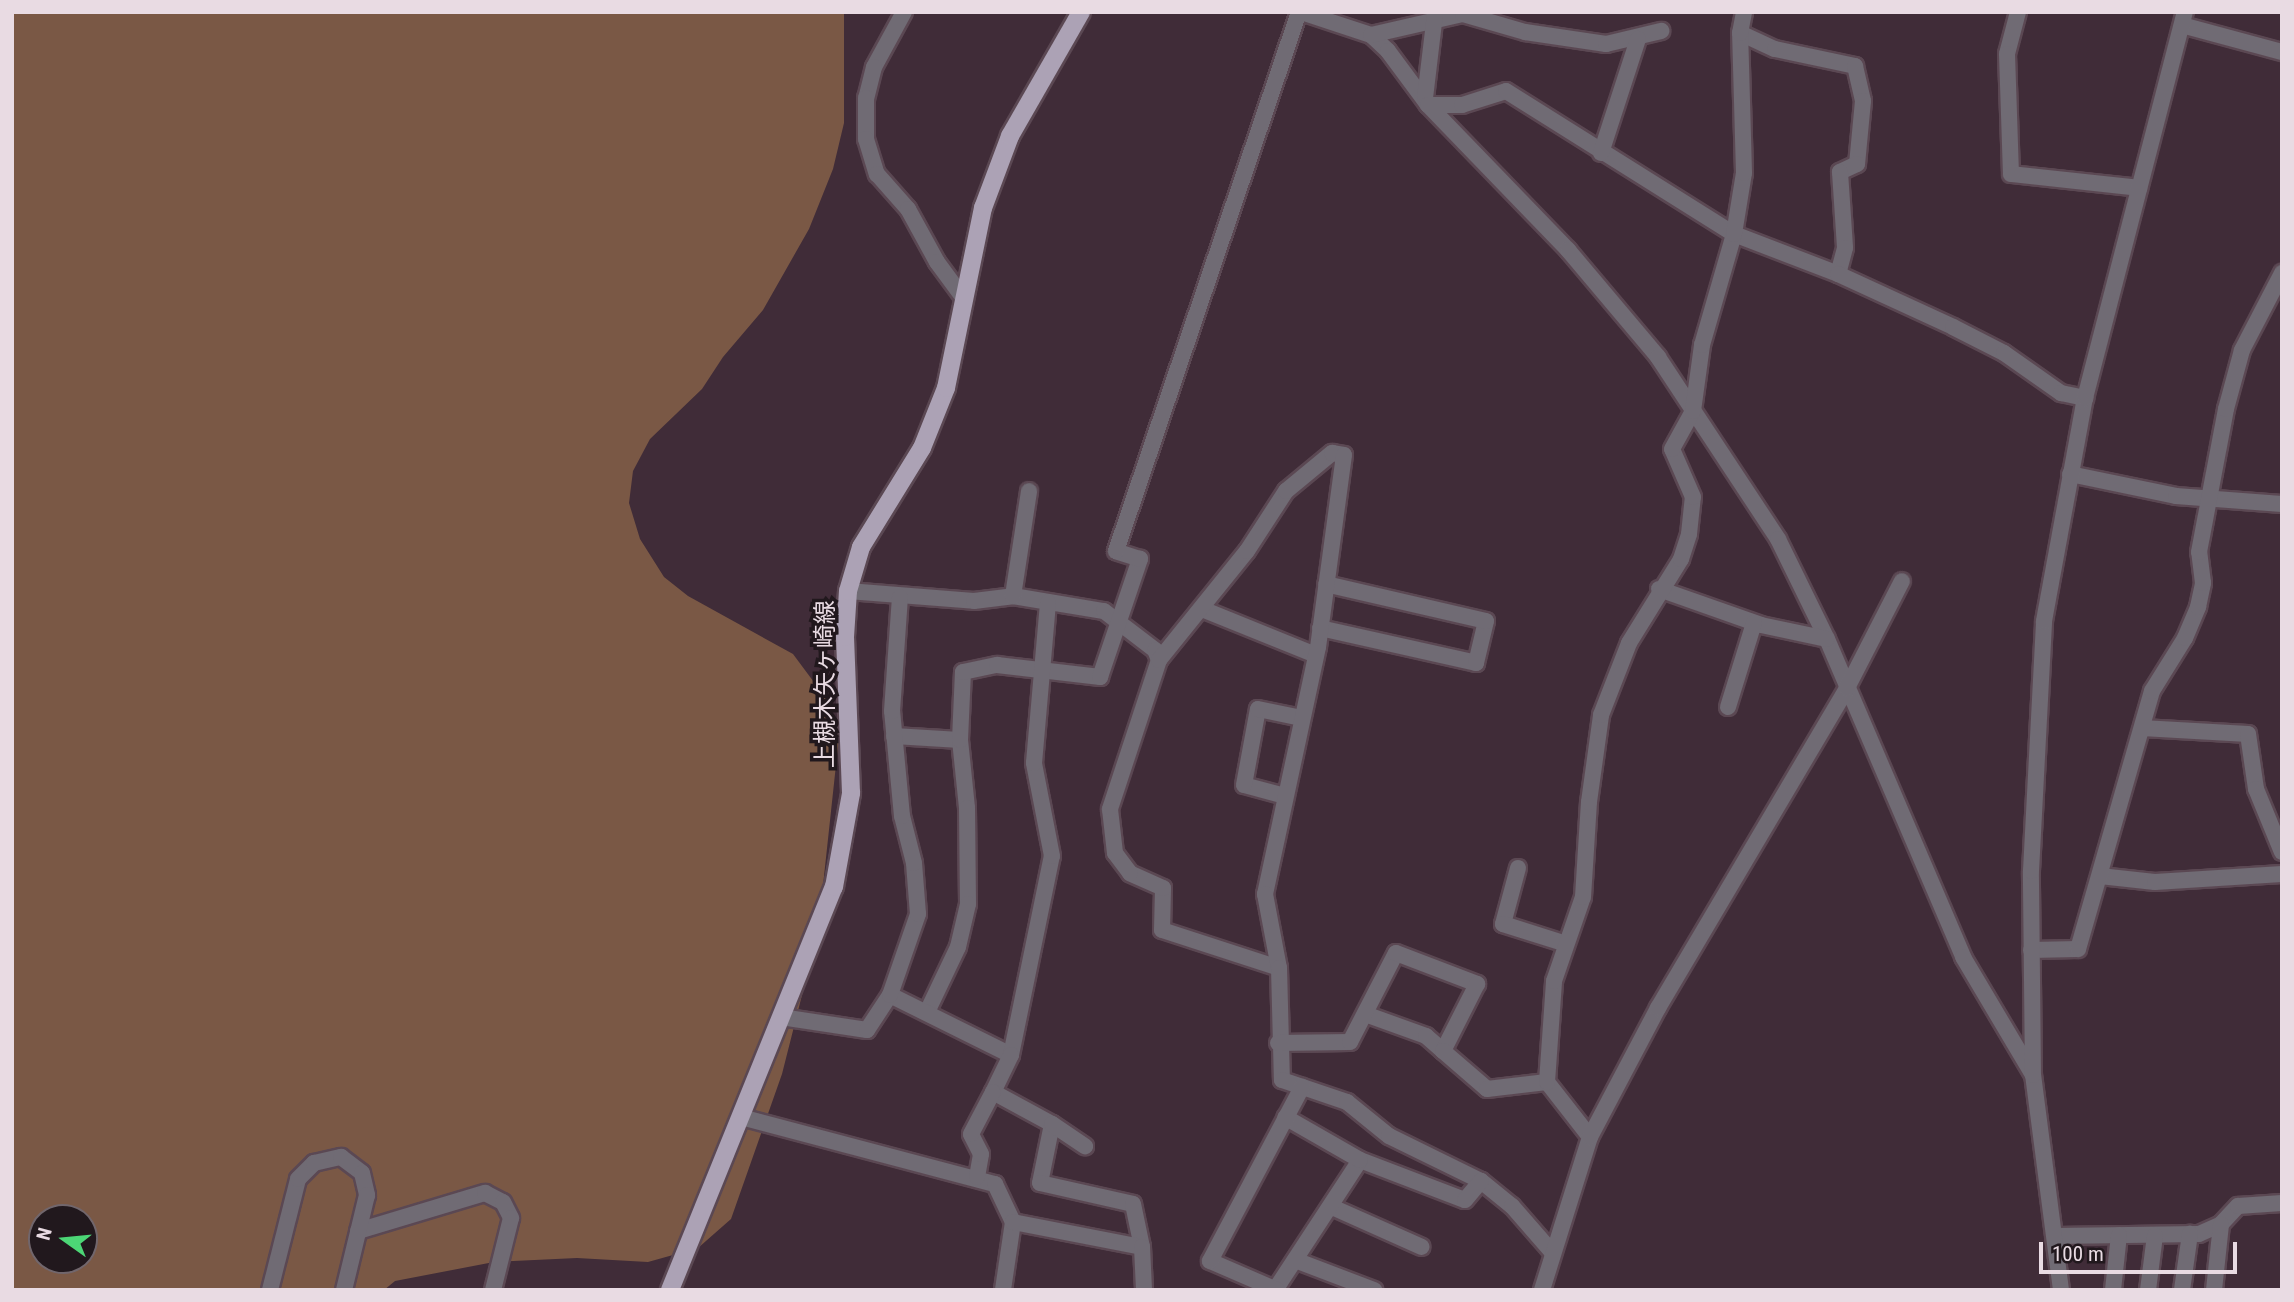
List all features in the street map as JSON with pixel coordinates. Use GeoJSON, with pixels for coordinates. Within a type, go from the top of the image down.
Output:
{"type":"FeatureCollection","features":[{"type":"Feature","properties":{"kind":"main road","name":"上槻木矢ヶ崎線"},"geometry":{"type":"LineString","coordinates":[[670,1290],[834,887],[846,829],[852,745],[845,637],[848,591],[861,547],[922,448],[946,388],[962,296],[983,208],[1010,136],[1081,12]]}},
{"type":"Feature","properties":{"kind":"street"},"geometry":{"type":"LineString","coordinates":[[905,12],[874,67],[866,98],[866,139],[877,174],[908,209],[937,262],[962,296]]}},
{"type":"Feature","properties":{"kind":"street"},"geometry":{"type":"LineString","coordinates":[[928,1010],[958,947],[968,904],[967,808],[960,740],[963,672],[997,665],[1100,677],[1121,623],[1140,559],[1116,551],[1300,12],[1371,35],[1427,101],[1568,250],[1651,349],[1778,539],[1827,639],[1963,957],[2033,1076]]}},
{"type":"Feature","properties":{"kind":"street"},"geometry":{"type":"LineString","coordinates":[[1590,1137],[1547,1082],[1554,981],[1583,897],[1589,802],[1601,715],[1629,643],[1658,589],[1681,559],[1689,534],[1693,497],[1672,449],[1693,411],[1702,345],[1734,234],[1746,122],[1741,33],[1744,12]]}},
{"type":"Feature","properties":{"kind":"street"},"geometry":{"type":"LineString","coordinates":[[2018,12],[2007,54],[2011,174],[2139,188]]}},
{"type":"Feature","properties":{"kind":"street"},"geometry":{"type":"LineString","coordinates":[[1371,35],[1435,18],[1463,14],[1560,40],[1606,44],[1639,39],[1661,31]]}},
{"type":"Feature","properties":{"kind":"street"},"geometry":{"type":"LineString","coordinates":[[1427,101],[1435,18]]}},
{"type":"Feature","properties":{"kind":"street"},"geometry":{"type":"LineString","coordinates":[[2061,1290],[2033,1076],[2031,950],[2044,621],[2070,474],[2085,398],[2183,19],[2282,51]]}},
{"type":"Feature","properties":{"kind":"street"},"geometry":{"type":"LineString","coordinates":[[1741,33],[1776,49],[1855,66],[1862,114],[1857,164],[1840,172],[1845,248],[1838,274]]}},
{"type":"Feature","properties":{"kind":"street"},"geometry":{"type":"LineString","coordinates":[[1601,153],[1639,39]]}},
{"type":"Feature","properties":{"kind":"street"},"geometry":{"type":"LineString","coordinates":[[1427,101],[1462,104],[1506,91],[1734,234],[1838,274],[2004,353],[2061,393],[2085,398]]}},
{"type":"Feature","properties":{"kind":"street"},"geometry":{"type":"LineString","coordinates":[[2031,950],[2078,949],[2152,691],[2185,638],[2198,607],[2203,583],[2199,552],[2224,419],[2242,350],[2282,273]]}},
{"type":"Feature","properties":{"kind":"street"},"geometry":{"type":"LineString","coordinates":[[1279,968],[1162,930],[1163,888],[1130,873],[1115,853],[1110,809],[1159,660],[1202,609],[1286,491],[1332,453],[1343,455],[1316,655],[1265,894],[1279,968],[1278,1043],[1282,1080],[1346,1102],[1389,1136],[1481,1181],[1512,1206],[1552,1252]]}},
{"type":"Feature","properties":{"kind":"street"},"geometry":{"type":"LineString","coordinates":[[2070,474],[2176,496],[2282,504]]}},
{"type":"Feature","properties":{"kind":"street"},"geometry":{"type":"LineString","coordinates":[[1013,596],[1029,491]]}},
{"type":"Feature","properties":{"kind":"street"},"geometry":{"type":"LineString","coordinates":[[1542,1290],[1590,1137],[1658,1007],[1847,688],[1902,581]]}},
{"type":"Feature","properties":{"kind":"street"},"geometry":{"type":"LineString","coordinates":[[1320,628],[1476,663],[1486,621],[1326,584]]}},
{"type":"Feature","properties":{"kind":"street"},"geometry":{"type":"LineString","coordinates":[[1658,589],[1755,623],[1827,639]]}},
{"type":"Feature","properties":{"kind":"street"},"geometry":{"type":"LineString","coordinates":[[848,591],[974,601],[1013,596],[1104,611],[1155,650],[1159,660]]}},
{"type":"Feature","properties":{"kind":"street"},"geometry":{"type":"LineString","coordinates":[[781,1017],[867,1030],[890,995],[918,914],[894,736],[900,597]]}},
{"type":"Feature","properties":{"kind":"street"},"geometry":{"type":"LineString","coordinates":[[977,1177],[981,1154],[971,1134],[1011,1055],[1052,856],[1034,763],[1048,603]]}},
{"type":"Feature","properties":{"kind":"street"},"geometry":{"type":"LineString","coordinates":[[1202,609],[1316,655]]}},
{"type":"Feature","properties":{"kind":"street"},"geometry":{"type":"LineString","coordinates":[[1728,707],[1755,623]]}},
{"type":"Feature","properties":{"kind":"street"},"geometry":{"type":"LineString","coordinates":[[1285,796],[1244,785],[1258,709],[1302,718]]}},
{"type":"Feature","properties":{"kind":"street"},"geometry":{"type":"LineString","coordinates":[[2142,729],[2248,734],[2256,789],[2282,852]]}},
{"type":"Feature","properties":{"kind":"street"},"geometry":{"type":"LineString","coordinates":[[894,736],[960,740]]}},
{"type":"Feature","properties":{"kind":"street"},"geometry":{"type":"LineString","coordinates":[[1518,868],[1503,924],[1566,944]]}},
{"type":"Feature","properties":{"kind":"street"},"geometry":{"type":"LineString","coordinates":[[2099,876],[2155,882],[2282,874]]}},
{"type":"Feature","properties":{"kind":"street"},"geometry":{"type":"LineString","coordinates":[[1278,1043],[1350,1042],[1396,953],[1477,985],[1443,1051]]}},
{"type":"Feature","properties":{"kind":"street"},"geometry":{"type":"LineString","coordinates":[[890,995],[928,1010],[1011,1055]]}},
{"type":"Feature","properties":{"kind":"street"},"geometry":{"type":"LineString","coordinates":[[1365,1014],[1426,1036],[1487,1089],[1547,1082]]}},
{"type":"Feature","properties":{"kind":"street"},"geometry":{"type":"LineString","coordinates":[[1302,1087],[1210,1261],[1276,1289],[1332,1207],[1360,1160]]}},
{"type":"Feature","properties":{"kind":"street"},"geometry":{"type":"LineString","coordinates":[[993,1092],[1052,1124],[1085,1146]]}},
{"type":"Feature","properties":{"kind":"street"},"geometry":{"type":"LineString","coordinates":[[741,1117],[977,1177],[995,1184],[1013,1222],[1003,1290]]}},
{"type":"Feature","properties":{"kind":"street"},"geometry":{"type":"LineString","coordinates":[[1285,1117],[1360,1160],[1465,1200],[1481,1181]]}},
{"type":"Feature","properties":{"kind":"street"},"geometry":{"type":"LineString","coordinates":[[1052,1124],[1040,1183],[1133,1204],[1143,1247],[1144,1290]]}},
{"type":"Feature","properties":{"kind":"street"},"geometry":{"type":"LineString","coordinates":[[270,1290],[298,1179],[314,1163],[341,1157],[362,1173],[367,1195],[344,1290]]}},
{"type":"Feature","properties":{"kind":"street"},"geometry":{"type":"LineString","coordinates":[[358,1231],[485,1193],[503,1202],[510,1218],[493,1290]]}},
{"type":"Feature","properties":{"kind":"street"},"geometry":{"type":"LineString","coordinates":[[2056,1236],[2190,1234],[2221,1224],[2238,1206],[2282,1203]]}},
{"type":"Feature","properties":{"kind":"street"},"geometry":{"type":"LineString","coordinates":[[1332,1207],[1422,1247]]}},
{"type":"Feature","properties":{"kind":"street"},"geometry":{"type":"LineString","coordinates":[[1013,1222],[1143,1247]]}},
{"type":"Feature","properties":{"kind":"street"},"geometry":{"type":"LineString","coordinates":[[2214,1290],[2221,1224]]}},
{"type":"Feature","properties":{"kind":"street"},"geometry":{"type":"LineString","coordinates":[[2182,1290],[2190,1234]]}},
{"type":"Feature","properties":{"kind":"street"},"geometry":{"type":"LineString","coordinates":[[2113,1290],[2119,1235]]}},
{"type":"Feature","properties":{"kind":"street"},"geometry":{"type":"LineString","coordinates":[[2148,1290],[2155,1235]]}},
{"type":"Feature","properties":{"kind":"street"},"geometry":{"type":"LineString","coordinates":[[1295,1260],[1374,1290]]}},
{"type":"Feature","properties":{"kind":"shaded area"},"geometry":{"type":"Polygon","coordinates":[[[12,12],[844,12],[844,123],[833,169],[809,229],[763,310],[723,357],[702,389],[650,439],[633,471],[629,503],[640,539],[664,577],[688,596],[793,654],[825,697],[839,737],[818,932],[782,1074],[731,1219],[698,1248],[648,1262],[577,1258],[494,1262],[395,1281],[384,1290],[12,1290],[12,12]]]}}]}
